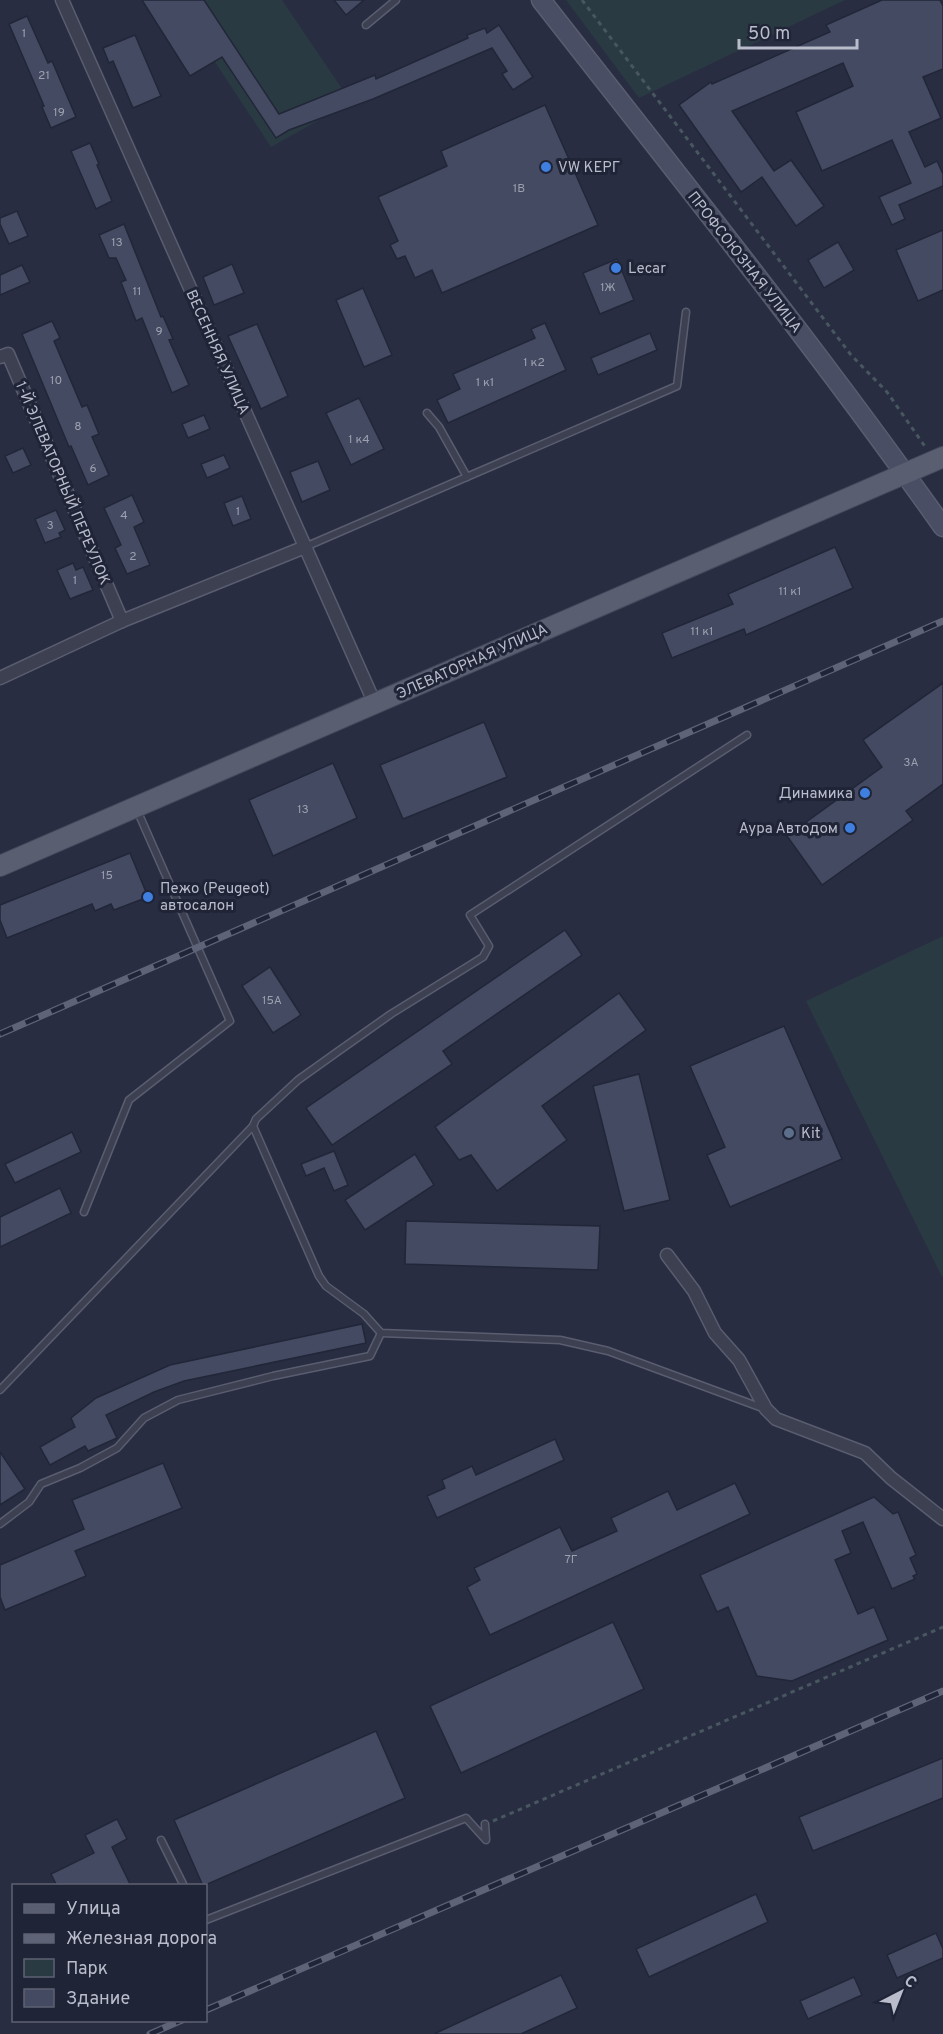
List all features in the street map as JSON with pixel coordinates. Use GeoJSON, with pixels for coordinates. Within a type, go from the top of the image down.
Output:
{"type":"FeatureCollection","features":[{"type":"Feature","properties":{"kind":"main road","name":"ПРОФСОЮЗНАЯ УЛИЦА"},"geometry":{"type":"LineString","coordinates":[[541,0],[762,283],[943,527]]}},
{"type":"Feature","properties":{"kind":"main road","name":"ЭЛЕВАТОРНАЯ УЛИЦА"},"geometry":{"type":"LineString","coordinates":[[0,866],[939,458]]}},
{"type":"Feature","properties":{"kind":"street","name":"ВЕСЕННЯЯ УЛИЦА"},"geometry":{"type":"LineString","coordinates":[[62,0],[375,704]]}},
{"type":"Feature","properties":{"kind":"street","name":"1-Й ЭЛЕВАТОРНЫЙ ПЕРЕУЛОК"},"geometry":{"type":"LineString","coordinates":[[0,357],[8,354],[122,621]]}},
{"type":"Feature","properties":{"kind":"street"},"geometry":{"type":"LineString","coordinates":[[0,678],[122,621],[304,547]]}},
{"type":"Feature","properties":{"kind":"street"},"geometry":{"type":"LineString","coordinates":[[667,1256],[694,1291],[715,1333],[739,1360],[766,1409],[776,1419],[865,1453],[891,1478],[943,1519]]}},
{"type":"Feature","properties":{"kind":"lane"},"geometry":{"type":"LineString","coordinates":[[366,25],[396,0]]}},
{"type":"Feature","properties":{"kind":"lane"},"geometry":{"type":"LineString","coordinates":[[304,547],[677,386],[686,312]]}},
{"type":"Feature","properties":{"kind":"lane"},"geometry":{"type":"LineString","coordinates":[[427,413],[439,427],[467,477]]}},
{"type":"Feature","properties":{"kind":"lane"},"geometry":{"type":"LineString","coordinates":[[0,1390],[253,1126],[256,1119],[298,1080],[391,1014],[483,957],[489,946],[470,915],[747,735]]}},
{"type":"Feature","properties":{"kind":"lane"},"geometry":{"type":"LineString","coordinates":[[84,1212],[129,1100],[230,1021],[136,807]]}},
{"type":"Feature","properties":{"kind":"lane"},"geometry":{"type":"LineString","coordinates":[[253,1126],[319,1276],[326,1286],[363,1314],[381,1333],[560,1340],[618,1354],[766,1409]]}},
{"type":"Feature","properties":{"kind":"lane"},"geometry":{"type":"LineString","coordinates":[[0,1524],[29,1502],[41,1484],[80,1468],[117,1448],[144,1418],[178,1400],[273,1376],[370,1356],[381,1333]]}},
{"type":"Feature","properties":{"kind":"lane"},"geometry":{"type":"LineString","coordinates":[[207,1920],[466,1818],[486,1840],[485,1824]]}},
{"type":"Feature","properties":{"kind":"lane"},"geometry":{"type":"LineString","coordinates":[[161,1840],[183,1884]]}},
{"type":"Feature","properties":{"kind":"path"},"geometry":{"type":"LineString","coordinates":[[582,0],[851,355],[887,392],[939,458]]}},
{"type":"Feature","properties":{"kind":"path"},"geometry":{"type":"LineString","coordinates":[[485,1824],[943,1627]]}},
{"type":"Feature","properties":{"kind":"green space"},"geometry":{"type":"Polygon","coordinates":[[[174,0],[282,0],[351,102],[271,147],[174,0]]]}},
{"type":"Feature","properties":{"kind":"green space"},"geometry":{"type":"Polygon","coordinates":[[[566,0],[845,0],[639,98],[566,0]]]}},
{"type":"Feature","properties":{"kind":"green space"},"geometry":{"type":"Polygon","coordinates":[[[943,936],[943,1276],[942,1277],[806,1001],[943,936]]]}},
{"type":"Feature","properties":{"kind":"building"},"geometry":{"type":"Polygon","coordinates":[[[142,0],[204,0],[279,114],[375,75],[376,79],[468,38],[467,35],[485,28],[487,33],[499,25],[533,77],[513,90],[502,74],[507,71],[492,48],[373,99],[289,130],[276,138],[222,57],[190,76],[142,0]]]}},
{"type":"Feature","properties":{"kind":"building"},"geometry":{"type":"Polygon","coordinates":[[[334,0],[364,0],[346,15],[334,0]]]}},
{"type":"Feature","properties":{"kind":"building"},"geometry":{"type":"Polygon","coordinates":[[[882,0],[940,0],[943,6],[943,69],[923,77],[941,118],[909,132],[925,167],[937,161],[943,174],[943,186],[899,205],[905,219],[892,225],[879,197],[911,183],[892,140],[822,171],[796,112],[853,86],[843,63],[732,111],[774,171],[791,160],[824,206],[796,226],[762,177],[741,192],[679,105],[711,82],[712,84],[830,32],[826,25],[882,0]]]}},
{"type":"Feature","properties":{"kind":"building"},"geometry":{"type":"Polygon","coordinates":[[[27,16],[48,63],[52,61],[76,117],[51,128],[9,24],[27,16]]]}},
{"type":"Feature","properties":{"kind":"building"},"geometry":{"type":"Polygon","coordinates":[[[135,35],[161,96],[133,108],[113,61],[109,63],[103,48],[135,35]]]}},
{"type":"Feature","properties":{"kind":"building"},"geometry":{"type":"Polygon","coordinates":[[[545,105],[598,225],[442,293],[432,270],[415,278],[405,256],[397,259],[390,245],[398,241],[378,197],[447,166],[441,151],[545,105]]]}},
{"type":"Feature","properties":{"kind":"building"},"geometry":{"type":"Polygon","coordinates":[[[90,143],[112,201],[96,209],[71,151],[90,143]]]}},
{"type":"Feature","properties":{"kind":"building"},"geometry":{"type":"Polygon","coordinates":[[[17,211],[28,236],[9,244],[0,224],[0,218],[17,211]]]}},
{"type":"Feature","properties":{"kind":"building"},"geometry":{"type":"Polygon","coordinates":[[[124,224],[161,317],[163,316],[173,339],[169,340],[189,385],[172,393],[142,318],[136,321],[121,282],[126,280],[116,258],[109,258],[99,235],[124,224]]]}},
{"type":"Feature","properties":{"kind":"building"},"geometry":{"type":"Polygon","coordinates":[[[943,230],[943,290],[918,301],[896,250],[943,230]]]}},
{"type":"Feature","properties":{"kind":"building"},"geometry":{"type":"Polygon","coordinates":[[[838,242],[854,270],[824,288],[808,260],[838,242]]]}},
{"type":"Feature","properties":{"kind":"building"},"geometry":{"type":"Polygon","coordinates":[[[617,259],[634,300],[600,314],[583,273],[617,259]]]}},
{"type":"Feature","properties":{"kind":"building"},"geometry":{"type":"Polygon","coordinates":[[[232,264],[244,293],[214,305],[203,277],[232,264]]]}},
{"type":"Feature","properties":{"kind":"building"},"geometry":{"type":"Polygon","coordinates":[[[22,265],[30,282],[0,295],[0,275],[22,265]]]}},
{"type":"Feature","properties":{"kind":"building"},"geometry":{"type":"Polygon","coordinates":[[[363,288],[392,355],[364,367],[336,300],[363,288]]]}},
{"type":"Feature","properties":{"kind":"building"},"geometry":{"type":"Polygon","coordinates":[[[52,321],[60,338],[54,341],[82,407],[87,405],[99,434],[92,437],[109,475],[88,485],[71,446],[69,447],[22,334],[52,321]]]}},
{"type":"Feature","properties":{"kind":"building"},"geometry":{"type":"Polygon","coordinates":[[[545,323],[566,370],[448,423],[437,400],[460,389],[453,374],[535,338],[531,329],[545,323]]]}},
{"type":"Feature","properties":{"kind":"building"},"geometry":{"type":"Polygon","coordinates":[[[257,324],[288,396],[261,409],[228,336],[257,324]]]}},
{"type":"Feature","properties":{"kind":"building"},"geometry":{"type":"Polygon","coordinates":[[[650,333],[657,350],[598,375],[591,358],[650,333]]]}},
{"type":"Feature","properties":{"kind":"building"},"geometry":{"type":"Polygon","coordinates":[[[359,398],[384,449],[351,465],[326,413],[359,398]]]}},
{"type":"Feature","properties":{"kind":"building"},"geometry":{"type":"Polygon","coordinates":[[[204,415],[210,429],[188,438],[182,424],[204,415]]]}},
{"type":"Feature","properties":{"kind":"building"},"geometry":{"type":"Polygon","coordinates":[[[23,448],[31,465],[13,473],[5,456],[23,448]]]}},
{"type":"Feature","properties":{"kind":"building"},"geometry":{"type":"Polygon","coordinates":[[[224,455],[230,468],[207,478],[201,464],[224,455]]]}},
{"type":"Feature","properties":{"kind":"building"},"geometry":{"type":"Polygon","coordinates":[[[318,461],[330,490],[302,502],[290,472],[318,461]]]}},
{"type":"Feature","properties":{"kind":"building"},"geometry":{"type":"Polygon","coordinates":[[[132,495],[144,522],[134,527],[150,565],[127,574],[115,548],[121,545],[104,508],[132,495]]]}},
{"type":"Feature","properties":{"kind":"building"},"geometry":{"type":"Polygon","coordinates":[[[242,496],[251,519],[233,526],[224,503],[242,496]]]}},
{"type":"Feature","properties":{"kind":"building"},"geometry":{"type":"Polygon","coordinates":[[[56,510],[65,530],[59,533],[61,537],[45,543],[35,519],[56,510]]]}},
{"type":"Feature","properties":{"kind":"building"},"geometry":{"type":"Polygon","coordinates":[[[835,547],[853,588],[746,635],[744,629],[672,658],[662,633],[733,604],[728,594],[835,547]]]}},
{"type":"Feature","properties":{"kind":"building"},"geometry":{"type":"Polygon","coordinates":[[[73,563],[76,570],[83,567],[93,590],[70,599],[57,570],[73,563]]]}},
{"type":"Feature","properties":{"kind":"building"},"geometry":{"type":"Polygon","coordinates":[[[943,683],[943,784],[906,811],[913,820],[822,885],[787,836],[882,767],[863,740],[943,683]]]}},
{"type":"Feature","properties":{"kind":"building"},"geometry":{"type":"Polygon","coordinates":[[[484,722],[507,777],[403,819],[380,765],[484,722]]]}},
{"type":"Feature","properties":{"kind":"building"},"geometry":{"type":"Polygon","coordinates":[[[333,763],[357,818],[273,856],[249,800],[333,763]]]}},
{"type":"Feature","properties":{"kind":"building"},"geometry":{"type":"Polygon","coordinates":[[[130,853],[148,897],[114,910],[111,904],[95,911],[92,904],[7,938],[0,920],[0,905],[130,853]]]}},
{"type":"Feature","properties":{"kind":"building"},"geometry":{"type":"Polygon","coordinates":[[[565,930],[582,955],[443,1051],[452,1064],[332,1145],[306,1108],[565,930]]]}},
{"type":"Feature","properties":{"kind":"building"},"geometry":{"type":"Polygon","coordinates":[[[270,967],[301,1015],[273,1033],[242,986],[270,967]]]}},
{"type":"Feature","properties":{"kind":"building"},"geometry":{"type":"Polygon","coordinates":[[[619,993],[646,1030],[542,1106],[567,1140],[497,1191],[471,1155],[459,1160],[435,1127],[619,993]]]}},
{"type":"Feature","properties":{"kind":"building"},"geometry":{"type":"Polygon","coordinates":[[[784,1026],[842,1159],[730,1207],[707,1155],[725,1147],[690,1066],[784,1026]]]}},
{"type":"Feature","properties":{"kind":"building"},"geometry":{"type":"Polygon","coordinates":[[[639,1074],[670,1200],[624,1211],[593,1086],[639,1074]]]}},
{"type":"Feature","properties":{"kind":"building"},"geometry":{"type":"Polygon","coordinates":[[[72,1132],[81,1152],[15,1183],[5,1164],[72,1132]]]}},
{"type":"Feature","properties":{"kind":"building"},"geometry":{"type":"Polygon","coordinates":[[[334,1151],[348,1185],[334,1191],[324,1168],[306,1176],[301,1164],[334,1151]]]}},
{"type":"Feature","properties":{"kind":"building"},"geometry":{"type":"Polygon","coordinates":[[[415,1154],[434,1185],[365,1230],[345,1200],[415,1154]]]}},
{"type":"Feature","properties":{"kind":"building"},"geometry":{"type":"Polygon","coordinates":[[[60,1188],[71,1213],[0,1247],[0,1217],[60,1188]]]}},
{"type":"Feature","properties":{"kind":"building"},"geometry":{"type":"Polygon","coordinates":[[[406,1221],[600,1226],[598,1270],[405,1264],[406,1221]]]}},
{"type":"Feature","properties":{"kind":"building"},"geometry":{"type":"Polygon","coordinates":[[[362,1324],[366,1343],[184,1381],[154,1392],[106,1415],[117,1438],[88,1451],[85,1446],[50,1465],[40,1447],[75,1427],[71,1418],[96,1398],[170,1365],[362,1324]]]}},
{"type":"Feature","properties":{"kind":"building"},"geometry":{"type":"Polygon","coordinates":[[[555,1439],[564,1460],[437,1518],[427,1496],[445,1488],[442,1480],[472,1466],[476,1475],[555,1439]]]}},
{"type":"Feature","properties":{"kind":"building"},"geometry":{"type":"Polygon","coordinates":[[[0,1452],[25,1489],[0,1505],[0,1452]]]}},
{"type":"Feature","properties":{"kind":"building"},"geometry":{"type":"Polygon","coordinates":[[[163,1463],[182,1508],[75,1551],[86,1576],[5,1610],[0,1597],[0,1565],[84,1529],[72,1500],[163,1463]]]}},
{"type":"Feature","properties":{"kind":"building"},"geometry":{"type":"Polygon","coordinates":[[[735,1483],[750,1514],[490,1635],[467,1587],[480,1580],[474,1568],[560,1527],[572,1551],[617,1531],[611,1518],[668,1491],[677,1510],[735,1483]]]}},
{"type":"Feature","properties":{"kind":"building"},"geometry":{"type":"Polygon","coordinates":[[[874,1497],[893,1514],[898,1512],[916,1555],[910,1558],[917,1574],[913,1576],[915,1579],[892,1589],[863,1522],[842,1531],[851,1553],[835,1560],[858,1614],[874,1607],[888,1640],[792,1681],[757,1676],[728,1607],[717,1612],[700,1575],[874,1497]]]}},
{"type":"Feature","properties":{"kind":"building"},"geometry":{"type":"Polygon","coordinates":[[[613,1622],[644,1689],[461,1773],[430,1706],[613,1622]]]}},
{"type":"Feature","properties":{"kind":"building"},"geometry":{"type":"Polygon","coordinates":[[[376,1731],[405,1798],[207,1884],[202,1884],[174,1820],[376,1731]]]}},
{"type":"Feature","properties":{"kind":"building"},"geometry":{"type":"Polygon","coordinates":[[[943,1758],[943,1798],[813,1851],[799,1817],[943,1758]]]}},
{"type":"Feature","properties":{"kind":"building"},"geometry":{"type":"Polygon","coordinates":[[[117,1819],[127,1839],[112,1847],[130,1884],[56,1884],[51,1874],[94,1853],[85,1835],[117,1819]]]}},
{"type":"Feature","properties":{"kind":"building"},"geometry":{"type":"Polygon","coordinates":[[[756,1894],[768,1922],[649,1977],[636,1949],[756,1894]]]}},
{"type":"Feature","properties":{"kind":"building"},"geometry":{"type":"Polygon","coordinates":[[[936,1933],[943,1949],[943,1958],[897,1978],[887,1955],[936,1933]]]}},
{"type":"Feature","properties":{"kind":"building"},"geometry":{"type":"Polygon","coordinates":[[[561,1975],[577,2008],[521,2034],[434,2034],[561,1975]]]}},
{"type":"Feature","properties":{"kind":"building"},"geometry":{"type":"Polygon","coordinates":[[[854,1977],[862,1995],[808,2019],[800,2001],[854,1977]]]}},
{"type":"Feature","properties":{"kind":"railway"},"geometry":{"type":"LineString","coordinates":[[0,1034],[943,621]]}},
{"type":"Feature","properties":{"kind":"railway"},"geometry":{"type":"LineString","coordinates":[[207,2010],[943,1691]]}},
{"type":"Feature","properties":{"kind":"railway"},"geometry":{"type":"LineString","coordinates":[[150,2034],[177,2022]]}},
{"type":"Feature","properties":{"kind":"place","name":"VW КЕРГ"},"geometry":{"type":"Point","coordinates":[546,167]}},
{"type":"Feature","properties":{"kind":"place","name":"Lecar"},"geometry":{"type":"Point","coordinates":[616,268]}},
{"type":"Feature","properties":{"kind":"place","name":"Динамика"},"geometry":{"type":"Point","coordinates":[865,793]}},
{"type":"Feature","properties":{"kind":"place","name":"Аура Автодом"},"geometry":{"type":"Point","coordinates":[850,828]}},
{"type":"Feature","properties":{"kind":"place","name":"Пежо (Peugeot) автосалон"},"geometry":{"type":"Point","coordinates":[148,897]}},
{"type":"Feature","properties":{"kind":"place","name":"Kit"},"geometry":{"type":"Point","coordinates":[789,1133]}}]}
